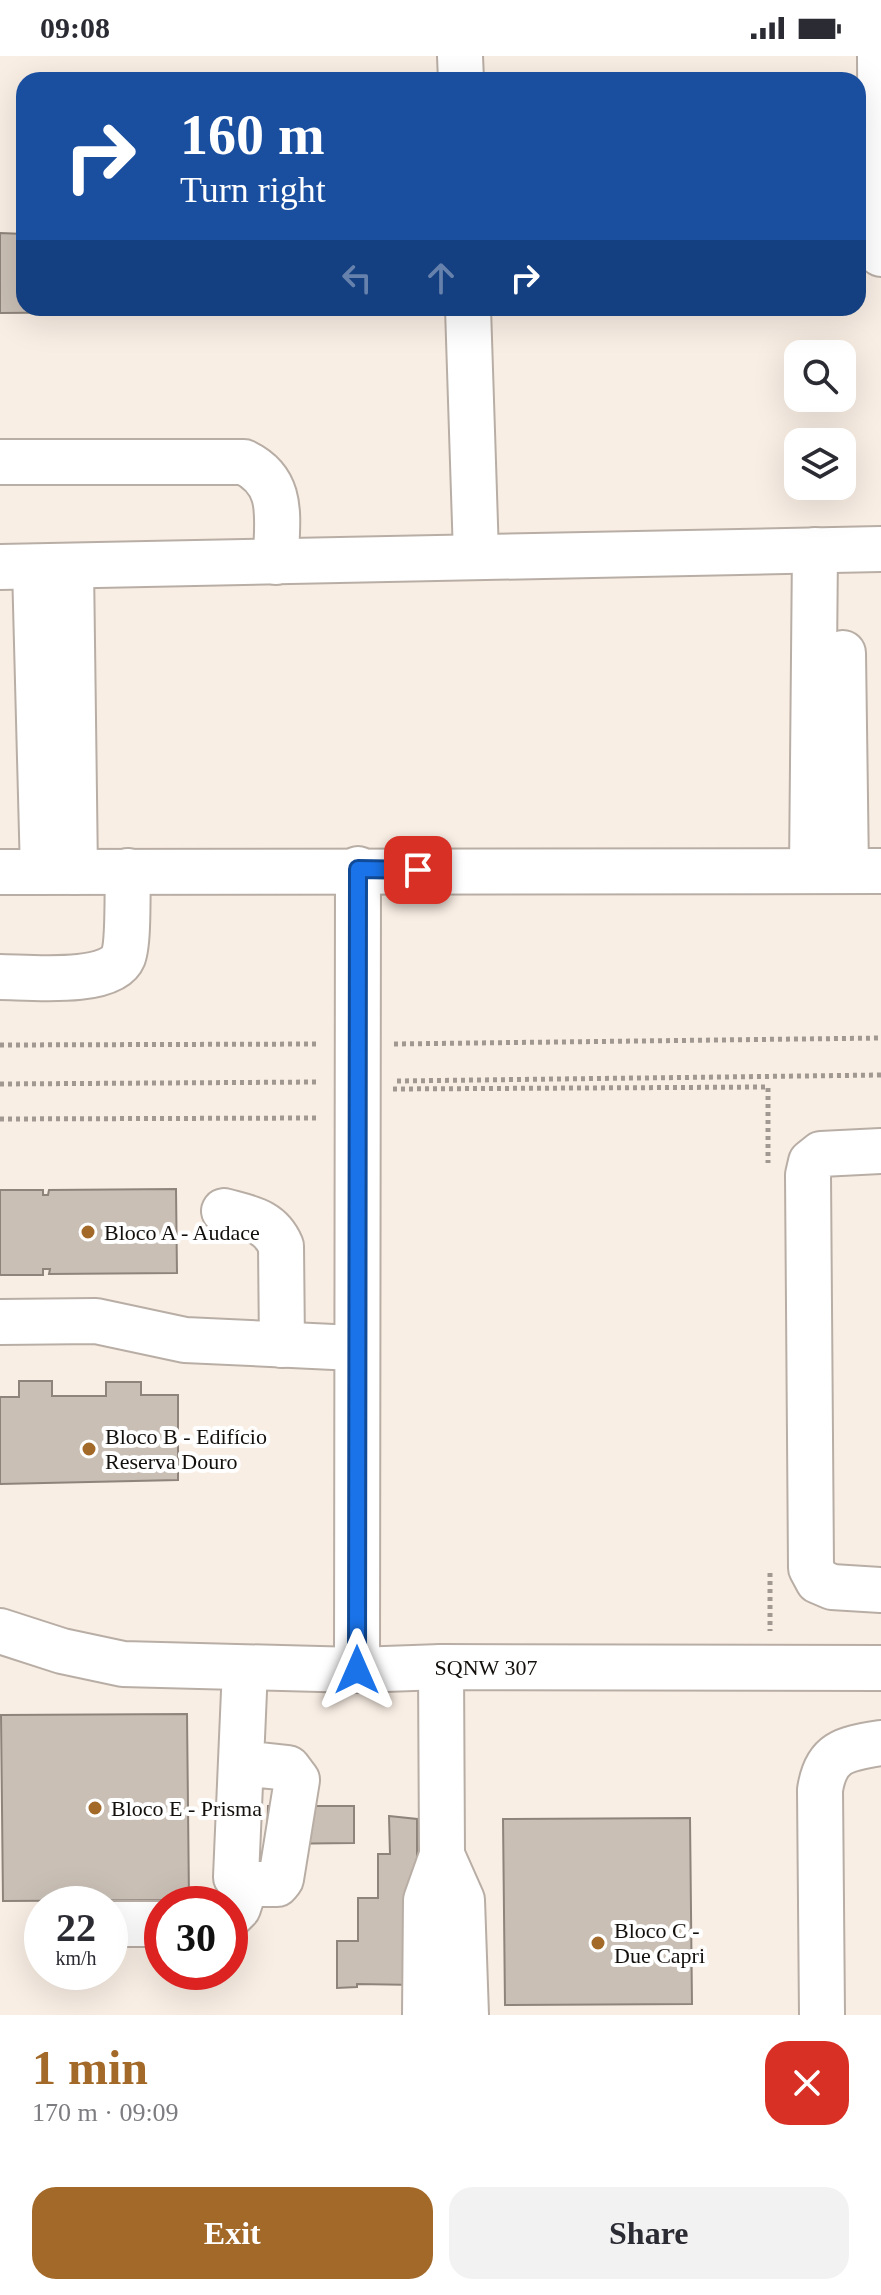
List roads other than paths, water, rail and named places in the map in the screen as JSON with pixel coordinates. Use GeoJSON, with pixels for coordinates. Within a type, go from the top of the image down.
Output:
{"type":"FeatureCollection","features":[{"type":"Feature","properties":{"kind":"street"},"geometry":{"type":"LineString","coordinates":[[880,56],[881,254]]}},
{"type":"Feature","properties":{"kind":"street"},"geometry":{"type":"LineString","coordinates":[[468,316],[476,555]]}},
{"type":"Feature","properties":{"kind":"street"},"geometry":{"type":"LineString","coordinates":[[0,462],[244,462],[262,471],[271,483],[276,499],[276,562]]}},
{"type":"Feature","properties":{"kind":"street"},"geometry":{"type":"LineString","coordinates":[[0,872],[59,872],[358,869],[846,871],[846,550],[476,555],[35,567],[59,872]]}},
{"type":"Feature","properties":{"kind":"street"},"geometry":{"type":"LineString","coordinates":[[357,1670],[355,1348],[358,869]]}},
{"type":"Feature","properties":{"kind":"street"},"geometry":{"type":"LineString","coordinates":[[0,977],[97,976],[114,969],[123,957],[128,871]]}},
{"type":"Feature","properties":{"kind":"street"},"geometry":{"type":"LineString","coordinates":[[881,1151],[821,1154],[811,1162],[808,1206],[811,1568],[818,1581],[832,1587],[881,1590]]}},
{"type":"Feature","properties":{"kind":"street"},"geometry":{"type":"LineString","coordinates":[[224,1211],[264,1223],[275,1232],[281,1246],[282,1345]]}},
{"type":"Feature","properties":{"kind":"street"},"geometry":{"type":"LineString","coordinates":[[0,1322],[96,1321],[185,1340],[355,1348]]}},
{"type":"Feature","properties":{"kind":"street","name":"SQNW 307"},"geometry":{"type":"LineString","coordinates":[[0,1631],[62,1651],[123,1664],[357,1670],[441,1667],[881,1668]]}},
{"type":"Feature","properties":{"kind":"street"},"geometry":{"type":"LineString","coordinates":[[425,2015],[426,1900],[442,1855],[441,1667]]}},
{"type":"Feature","properties":{"kind":"street"},"geometry":{"type":"LineString","coordinates":[[237,1886],[245,1668]]}},
{"type":"Feature","properties":{"kind":"street"},"geometry":{"type":"LineString","coordinates":[[822,2015],[820,1790],[823,1771],[832,1758],[852,1748],[881,1743]]}},
{"type":"Feature","properties":{"kind":"street"},"geometry":{"type":"LineString","coordinates":[[442,1855],[462,1900],[466,2015]]}},
{"type":"Feature","properties":{"kind":"place","name":"Bloco A - Audace"},"geometry":{"type":"Point","coordinates":[88,1232]}},
{"type":"Feature","properties":{"kind":"place","name":"Bloco B - Edifício Reserva Douro"},"geometry":{"type":"Point","coordinates":[89,1449]}},
{"type":"Feature","properties":{"kind":"place","name":"Bloco E - Prisma"},"geometry":{"type":"Point","coordinates":[95,1808]}},
{"type":"Feature","properties":{"kind":"place","name":"Bloco C - Due Capri"},"geometry":{"type":"Point","coordinates":[598,1943]}}]}
